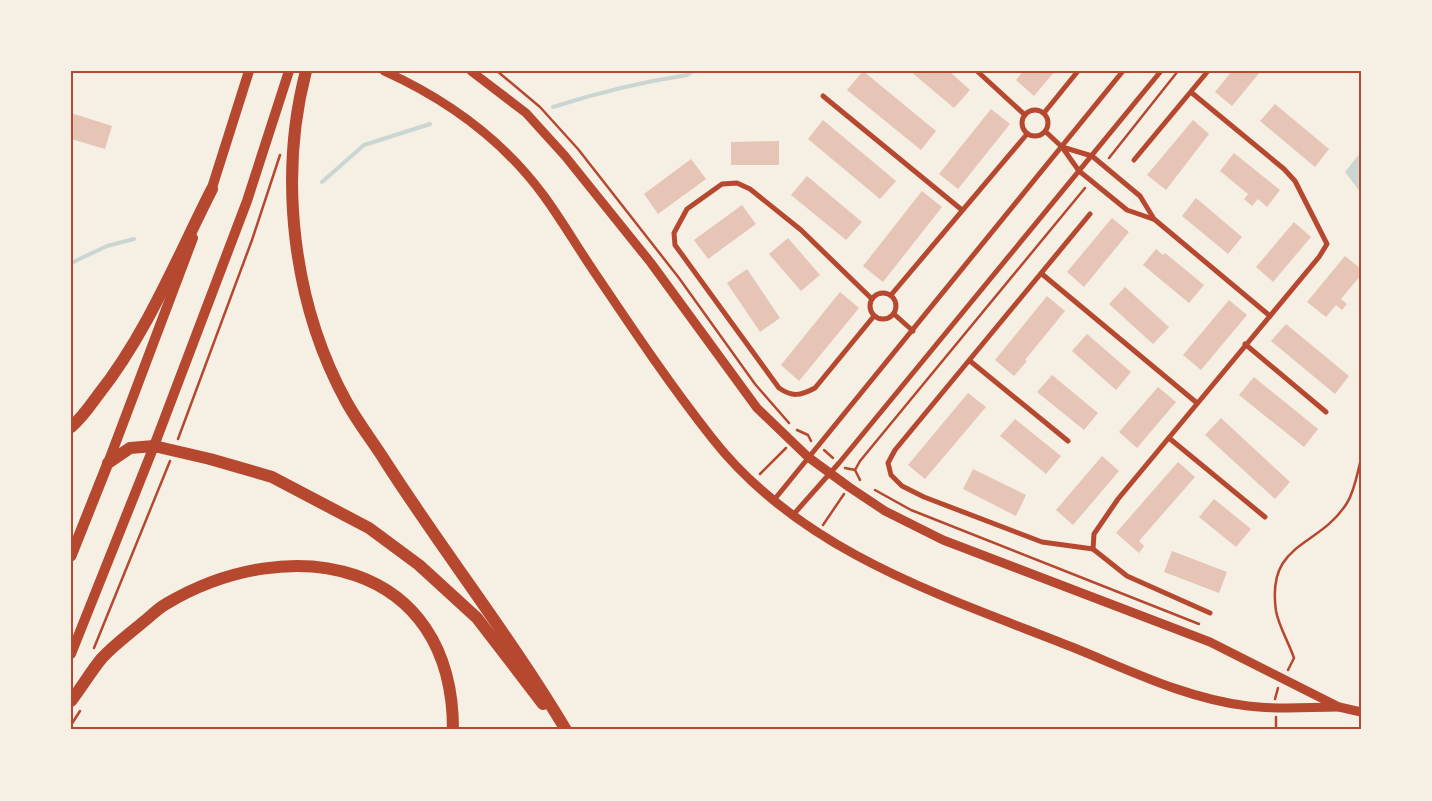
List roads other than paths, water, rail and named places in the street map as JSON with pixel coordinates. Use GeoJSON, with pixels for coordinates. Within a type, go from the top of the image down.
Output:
{"type":"FeatureCollection","features":[{"type":"Feature","properties":{"kind":"highway"},"geometry":{"type":"LineString","coordinates":[[305,76],[297,120],[293,168],[294,224],[302,277],[314,323],[331,368],[346,401],[422,517],[540,686],[565,730]]}},
{"type":"Feature","properties":{"kind":"highway"},"geometry":{"type":"LineString","coordinates":[[71,427],[107,384],[132,346],[212,189]]}},
{"type":"Feature","properties":{"kind":"highway"},"geometry":{"type":"LineString","coordinates":[[71,556],[108,463],[130,448],[154,446],[210,459],[272,477],[369,528],[419,565],[477,618],[565,730]]}},
{"type":"Feature","properties":{"kind":"highway"},"geometry":{"type":"LineString","coordinates":[[71,701],[102,658],[165,604],[220,578],[262,568],[297,565],[324,566],[360,575],[393,594],[423,622],[438,652],[449,682],[453,730]]}},
{"type":"Feature","properties":{"kind":"main road"},"geometry":{"type":"LineString","coordinates":[[108,463],[212,189],[248,71]]}},
{"type":"Feature","properties":{"kind":"main road"},"geometry":{"type":"LineString","coordinates":[[71,654],[154,446],[247,201],[289,74]]}},
{"type":"Feature","properties":{"kind":"street"},"geometry":{"type":"LineString","coordinates":[[384,71],[427,92],[463,115],[515,162],[544,195],[666,376],[714,440],[751,481],[817,533],[894,576],[1194,695],[1250,707],[1338,707],[1361,712]]}},
{"type":"Feature","properties":{"kind":"street"},"geometry":{"type":"LineString","coordinates":[[471,71],[526,114],[565,156],[651,264],[757,408],[791,442],[830,474],[885,511],[943,540],[1210,642],[1283,681],[1338,707]]}},
{"type":"Feature","properties":{"kind":"street"},"geometry":{"type":"LineString","coordinates":[[977,71],[1025,115]]}},
{"type":"Feature","properties":{"kind":"street"},"geometry":{"type":"LineString","coordinates":[[1044,113],[1078,71]]}},
{"type":"Feature","properties":{"kind":"street"},"geometry":{"type":"LineString","coordinates":[[774,500],[1123,71]]}},
{"type":"Feature","properties":{"kind":"street"},"geometry":{"type":"LineString","coordinates":[[793,515],[830,474],[1161,71]]}},
{"type":"Feature","properties":{"kind":"street"},"geometry":{"type":"LineString","coordinates":[[1134,160],[1192,93],[1208,71]]}},
{"type":"Feature","properties":{"kind":"street"},"geometry":{"type":"LineString","coordinates":[[1093,549],[1094,534],[1106,516],[1245,344],[1319,258],[1327,244],[1295,181],[1284,169],[1192,93]]}},
{"type":"Feature","properties":{"kind":"street"},"geometry":{"type":"LineString","coordinates":[[823,96],[962,210]]}},
{"type":"Feature","properties":{"kind":"street"},"geometry":{"type":"LineString","coordinates":[[1031,110],[1044,113],[1048,120],[1046,132],[1036,137],[1027,134],[1022,124],[1025,115],[1031,110]]}},
{"type":"Feature","properties":{"kind":"street"},"geometry":{"type":"LineString","coordinates":[[1046,132],[1062,147],[1079,171],[1127,210],[1154,219]]}},
{"type":"Feature","properties":{"kind":"street"},"geometry":{"type":"LineString","coordinates":[[891,295],[1027,134]]}},
{"type":"Feature","properties":{"kind":"street"},"geometry":{"type":"LineString","coordinates":[[1062,147],[1092,156],[1140,196],[1154,219],[1270,316]]}},
{"type":"Feature","properties":{"kind":"street"},"geometry":{"type":"LineString","coordinates":[[872,299],[801,230],[750,189],[737,184],[722,184],[687,209],[674,233],[676,245],[778,388],[789,395],[802,395],[815,388],[874,316]]}},
{"type":"Feature","properties":{"kind":"street"},"geometry":{"type":"LineString","coordinates":[[1090,214],[970,361],[894,450],[888,463],[892,475],[902,486],[924,497],[1042,542],[1093,549],[1127,576],[1210,613]]}},
{"type":"Feature","properties":{"kind":"street"},"geometry":{"type":"LineString","coordinates":[[1042,274],[1197,403]]}},
{"type":"Feature","properties":{"kind":"street"},"geometry":{"type":"LineString","coordinates":[[879,293],[891,295],[896,303],[894,314],[884,320],[874,316],[870,306],[872,299],[879,293]]}},
{"type":"Feature","properties":{"kind":"street"},"geometry":{"type":"LineString","coordinates":[[894,314],[913,331]]}},
{"type":"Feature","properties":{"kind":"street"},"geometry":{"type":"LineString","coordinates":[[1245,344],[1326,412]]}},
{"type":"Feature","properties":{"kind":"street"},"geometry":{"type":"LineString","coordinates":[[970,361],[1068,442]]}},
{"type":"Feature","properties":{"kind":"street"},"geometry":{"type":"LineString","coordinates":[[1169,438],[1265,517]]}},
{"type":"Feature","properties":{"kind":"waterway"},"geometry":{"type":"LineString","coordinates":[[553,107],[619,88],[687,75],[693,71]]}},
{"type":"Feature","properties":{"kind":"waterway"},"geometry":{"type":"LineString","coordinates":[[322,182],[364,145],[430,124]]}},
{"type":"Feature","properties":{"kind":"waterway"},"geometry":{"type":"LineString","coordinates":[[71,263],[107,246],[134,239]]}}]}
